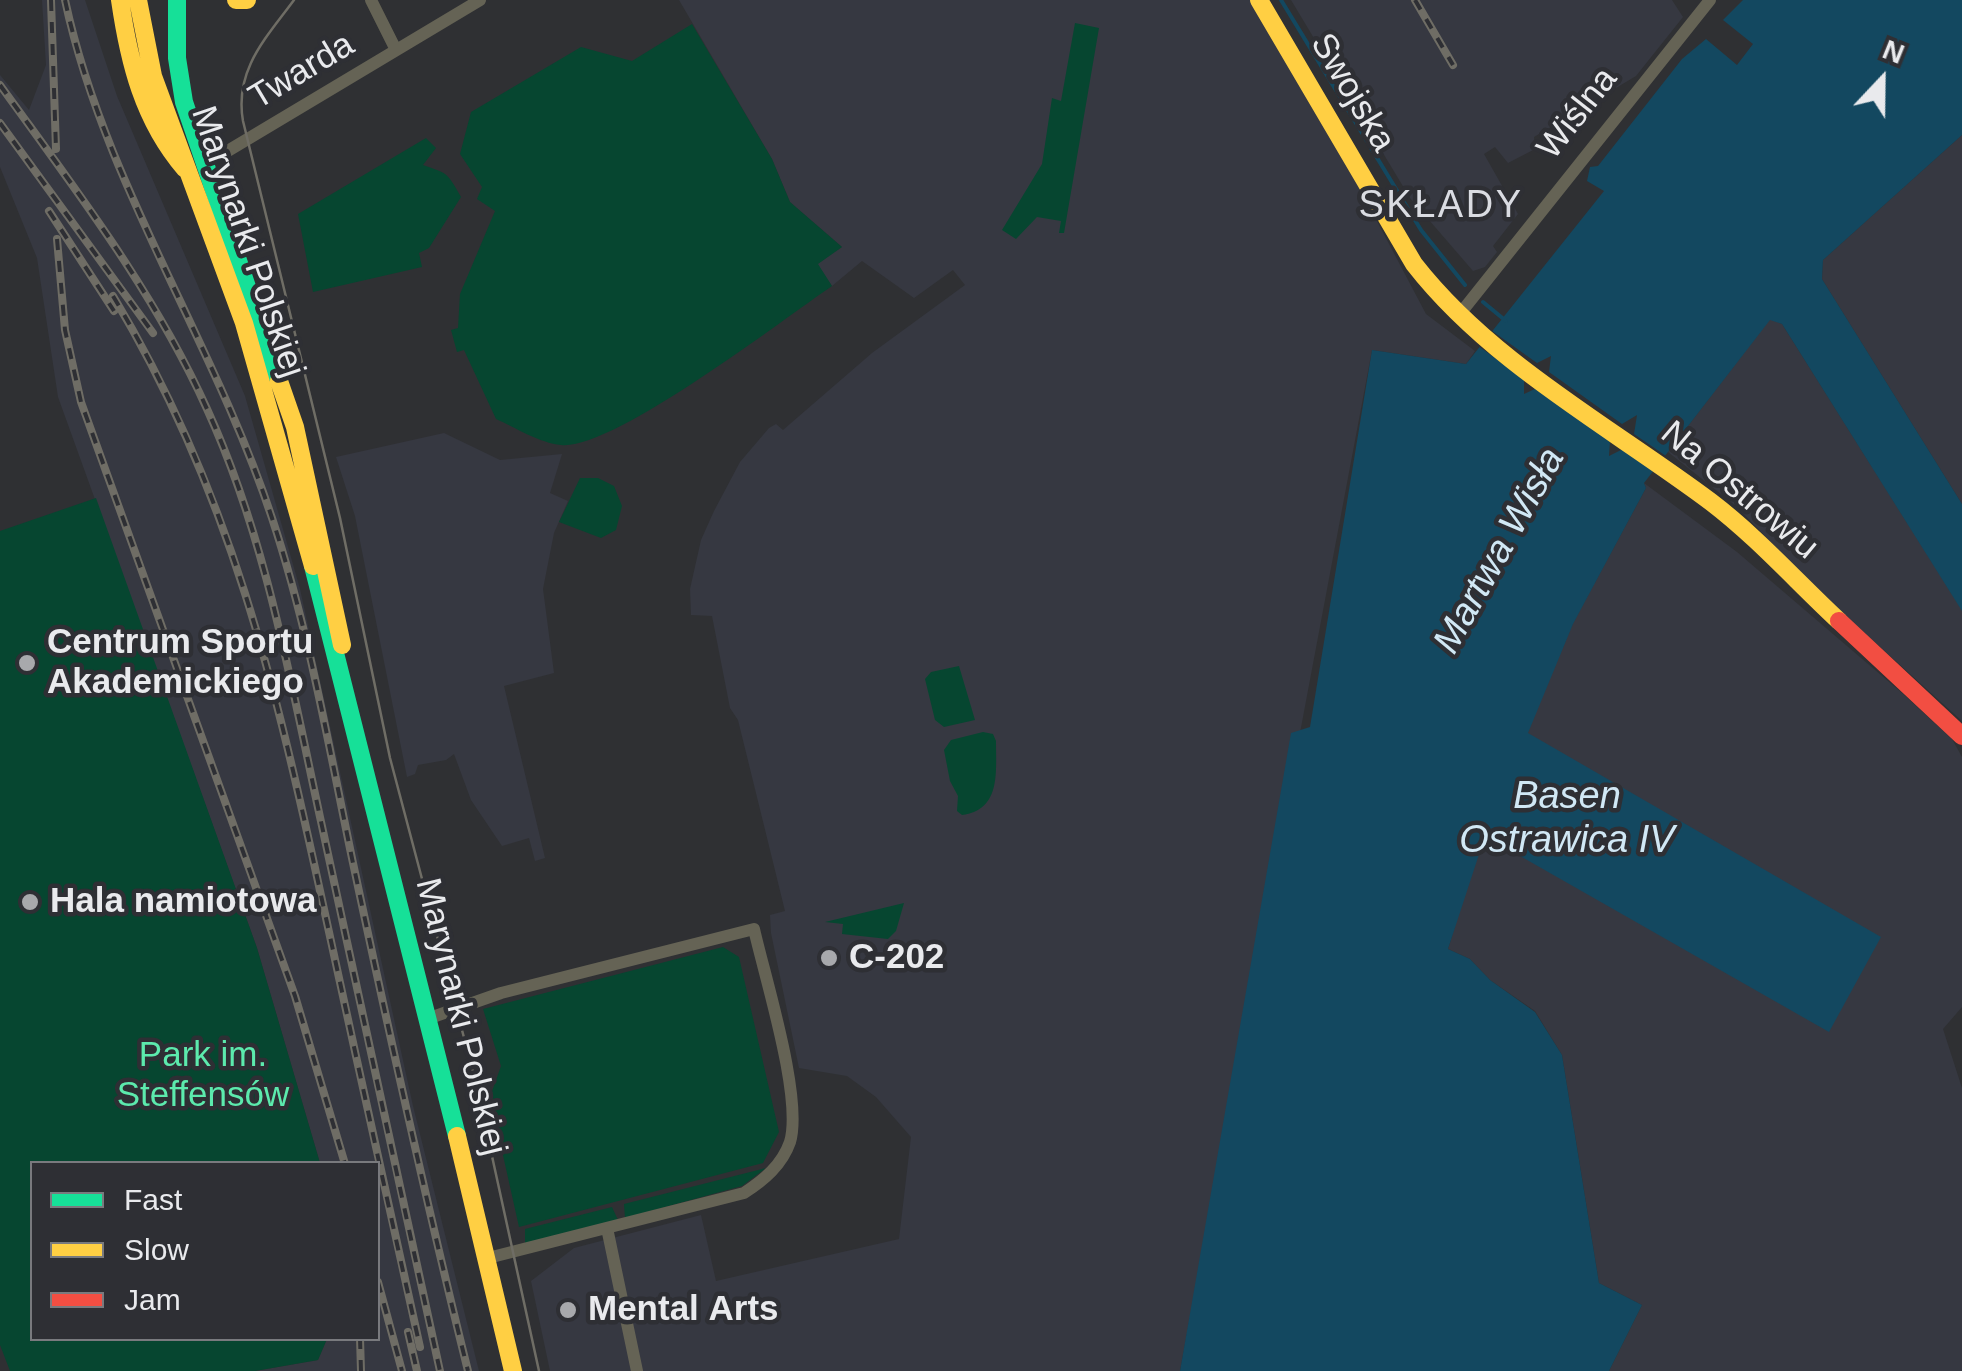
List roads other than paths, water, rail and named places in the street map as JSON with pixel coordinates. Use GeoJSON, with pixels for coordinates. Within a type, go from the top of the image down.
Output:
{"type":"FeatureCollection","features":[{"type":"Feature","properties":{"kind":"main road"},"geometry":{"type":"LineString","coordinates":[[120,0],[133,68],[164,149],[190,174]]}},
{"type":"Feature","properties":{"kind":"main road","name":"Marynarki Polskiej"},"geometry":{"type":"LineString","coordinates":[[138,0],[147,56],[299,479]]}},
{"type":"Feature","properties":{"kind":"main road","name":"Marynarki Polskiej"},"geometry":{"type":"LineString","coordinates":[[177,0],[177,58],[184,102],[272,348],[299,479],[342,645],[342,680],[488,1258],[512,1371]]}},
{"type":"Feature","properties":{"kind":"main road"},"geometry":{"type":"LineString","coordinates":[[236,0],[247,0]]}},
{"type":"Feature","properties":{"kind":"main road","name":"Swojska"},"geometry":{"type":"LineString","coordinates":[[1259,0],[1414,264],[1459,315]]}},
{"type":"Feature","properties":{"kind":"main road","name":"Na Ostrowiu"},"geometry":{"type":"LineString","coordinates":[[1459,315],[1715,504],[1962,736]]}},
{"type":"Feature","properties":{"kind":"street"},"geometry":{"type":"LineString","coordinates":[[371,0],[396,50]]}},
{"type":"Feature","properties":{"kind":"street","name":"Twarda"},"geometry":{"type":"LineString","coordinates":[[204,160],[226,152],[480,0]]}},
{"type":"Feature","properties":{"kind":"street","name":"Wiślna"},"geometry":{"type":"LineString","coordinates":[[1459,315],[1710,0]]}},
{"type":"Feature","properties":{"kind":"street"},"geometry":{"type":"LineString","coordinates":[[426,1019],[501,994],[754,929],[792,1101],[793,1125],[785,1153],[768,1176],[744,1193],[488,1258]]}},
{"type":"Feature","properties":{"kind":"street"},"geometry":{"type":"LineString","coordinates":[[607,1228],[637,1371]]}},
{"type":"Feature","properties":{"kind":"water"},"geometry":{"type":"Polygon","coordinates":[[[1743,0],[1962,0],[1962,135],[1823,260],[1822,279],[1962,504],[1962,611],[1782,324],[1770,320],[1644,483],[1646,488],[1573,624],[1528,733],[1881,937],[1829,1032],[1485,836],[1448,949],[1470,959],[1490,980],[1535,1012],[1562,1055],[1599,1283],[1642,1305],[1609,1371],[1180,1371],[1291,733],[1310,727],[1372,350],[1466,364],[1604,191],[1587,181],[1590,167],[1598,166],[1682,59],[1706,39],[1737,65],[1753,44],[1723,20],[1743,0]]]}},
{"type":"Feature","properties":{"kind":"waterway"},"geometry":{"type":"LineString","coordinates":[[1281,0],[1421,230],[1465,285]]}},
{"type":"Feature","properties":{"kind":"waterway"},"geometry":{"type":"LineString","coordinates":[[1483,302],[1506,321]]}},
{"type":"Feature","properties":{"kind":"tram line"},"geometry":{"type":"LineString","coordinates":[[294,0],[248,70],[241,103],[243,121],[340,518],[390,758],[476,1083],[539,1371]]}},
{"type":"Feature","properties":{"kind":"railway"},"geometry":{"type":"LineString","coordinates":[[51,0],[56,149]]}},
{"type":"Feature","properties":{"kind":"railway"},"geometry":{"type":"LineString","coordinates":[[65,0],[106,133],[248,452],[285,560],[468,1371]]}},
{"type":"Feature","properties":{"kind":"railway"},"geometry":{"type":"LineString","coordinates":[[1415,0],[1453,65]]}},
{"type":"Feature","properties":{"kind":"railway"},"geometry":{"type":"LineString","coordinates":[[0,85],[138,282],[186,365],[228,458],[261,558],[287,661],[440,1371]]}},
{"type":"Feature","properties":{"kind":"railway"},"geometry":{"type":"LineString","coordinates":[[0,123],[153,333]]}},
{"type":"Feature","properties":{"kind":"railway"},"geometry":{"type":"LineString","coordinates":[[49,211],[114,311]]}},
{"type":"Feature","properties":{"kind":"railway"},"geometry":{"type":"LineString","coordinates":[[57,239],[65,330],[81,402],[295,996],[344,1161]]}},
{"type":"Feature","properties":{"kind":"railway"},"geometry":{"type":"LineString","coordinates":[[113,296],[189,444],[245,594],[288,748],[379,1161]]}},
{"type":"Feature","properties":{"kind":"railway"},"geometry":{"type":"LineString","coordinates":[[380,1165],[420,1347]]}},
{"type":"Feature","properties":{"kind":"railway"},"geometry":{"type":"LineString","coordinates":[[380,1289],[402,1371]]}},
{"type":"Feature","properties":{"kind":"railway"},"geometry":{"type":"LineString","coordinates":[[408,1332],[417,1371]]}},
{"type":"Feature","properties":{"kind":"railway"},"geometry":{"type":"LineString","coordinates":[[360,1341],[361,1371]]}},
{"type":"Feature","properties":{"kind":"place","name":"Centrum Sportu Akademickiego"},"geometry":{"type":"Point","coordinates":[27,663]}},
{"type":"Feature","properties":{"kind":"place","name":"Hala namiotowa"},"geometry":{"type":"Point","coordinates":[30,902]}},
{"type":"Feature","properties":{"kind":"place","name":"C-202"},"geometry":{"type":"Point","coordinates":[829,958]}},
{"type":"Feature","properties":{"kind":"place","name":"Mental Arts"},"geometry":{"type":"Point","coordinates":[568,1310]}},
{"type":"Feature","properties":{"kind":"district","name":"SKŁADY"},"geometry":{"type":"Point","coordinates":[1441,207]}},
{"type":"Feature","properties":{"kind":"water label","name":"Martwa Wisła"},"geometry":{"type":"Point","coordinates":[1500,551]}},
{"type":"Feature","properties":{"kind":"water label","name":"Basen Ostrawica IV"},"geometry":{"type":"Point","coordinates":[1567,819]}},
{"type":"Feature","properties":{"kind":"park label","name":"Park im. Steffensów"},"geometry":{"type":"Point","coordinates":[203,1076]}}]}
